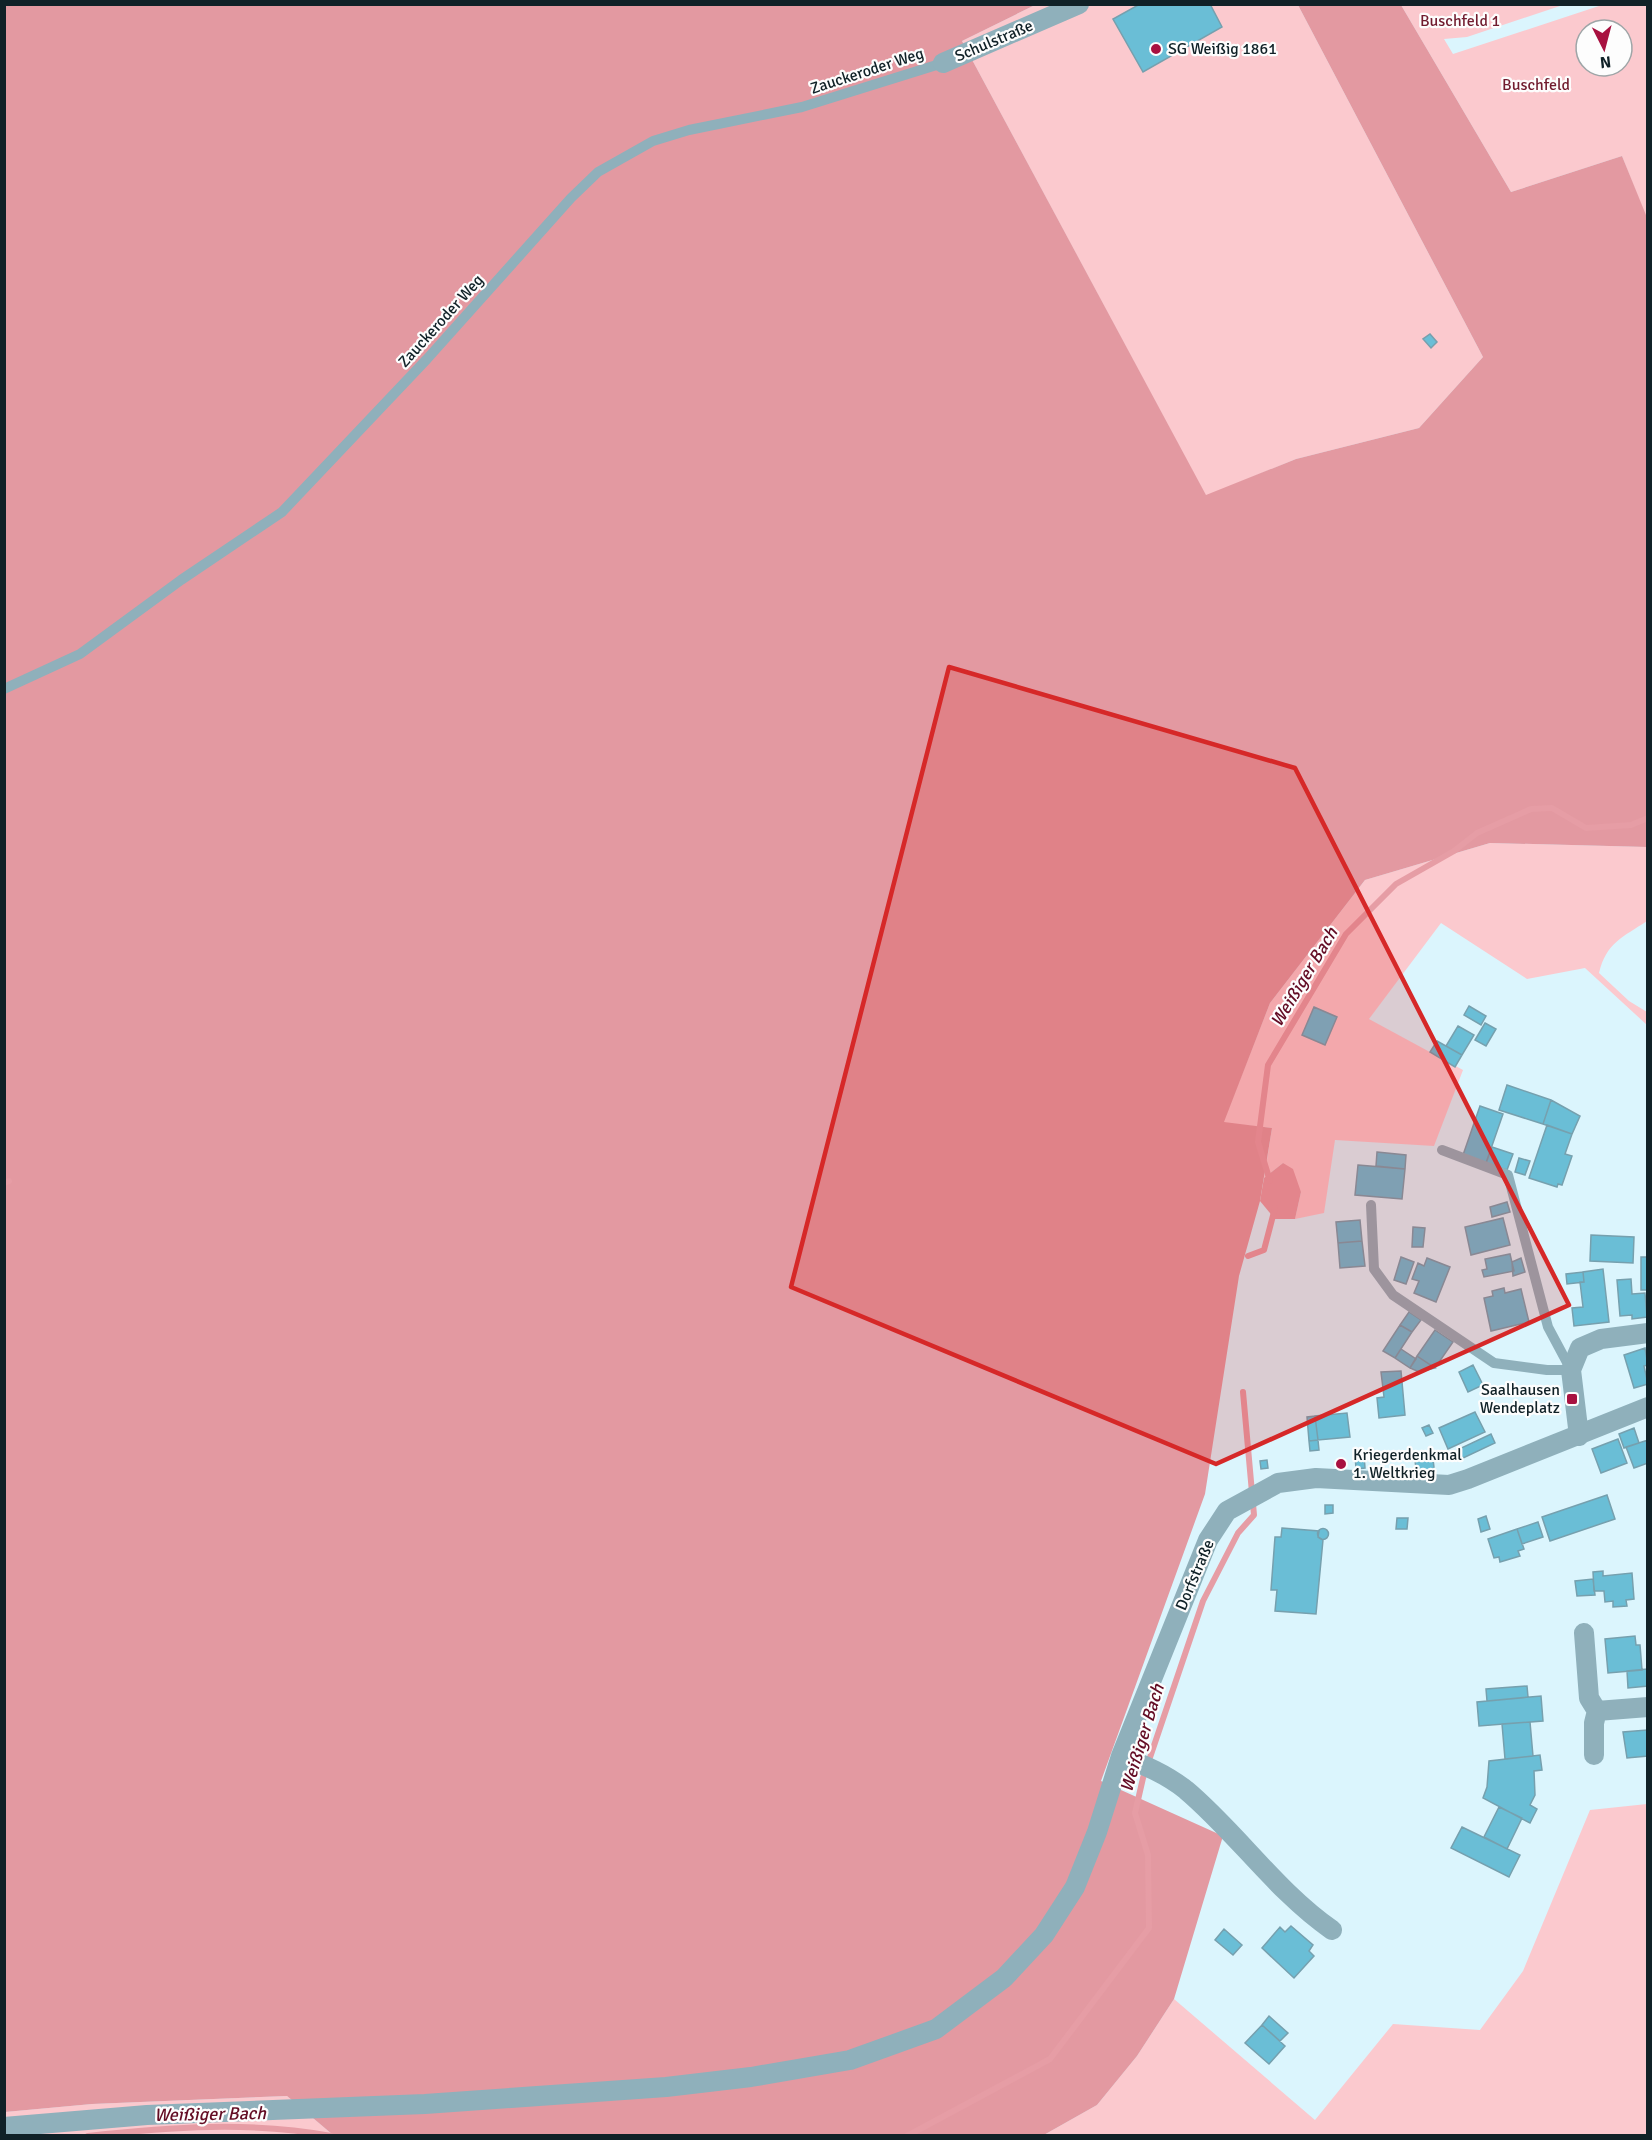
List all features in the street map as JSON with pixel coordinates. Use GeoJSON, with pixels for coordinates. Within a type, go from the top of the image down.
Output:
{"type":"FeatureCollection","features":[{"type":"Feature","properties":{"kind":"street","name":"Schulstraße"},"geometry":{"type":"LineString","coordinates":[[943,63],[1079,4]]}},
{"type":"Feature","properties":{"kind":"street"},"geometry":{"type":"LineString","coordinates":[[1579,1436],[1571,1370],[1580,1348],[1601,1339],[1647,1334]]}},
{"type":"Feature","properties":{"kind":"street","name":"Dorfstraße"},"geometry":{"type":"LineString","coordinates":[[4,2127],[147,2115],[556,2097],[740,2079],[850,2060],[936,2029],[1004,1978],[1044,1935],[1075,1887],[1121,1756],[1208,1540],[1227,1510],[1278,1483],[1316,1478],[1449,1485],[1579,1436],[1647,1407]]}},
{"type":"Feature","properties":{"kind":"street"},"geometry":{"type":"LineString","coordinates":[[1584,1633],[1589,1698],[1597,1711],[1594,1723],[1594,1755]]}},
{"type":"Feature","properties":{"kind":"street"},"geometry":{"type":"LineString","coordinates":[[1597,1711],[1647,1707]]}},
{"type":"Feature","properties":{"kind":"street"},"geometry":{"type":"LineString","coordinates":[[1121,1756],[1147,1766],[1185,1789],[1272,1879],[1332,1930]]}},
{"type":"Feature","properties":{"kind":"lane","name":"Zauckeroder Weg"},"geometry":{"type":"LineString","coordinates":[[4,689],[80,654],[181,580],[282,512],[427,359],[571,198],[598,172],[653,141],[689,130],[802,107],[943,63]]}},
{"type":"Feature","properties":{"kind":"lane"},"geometry":{"type":"LineString","coordinates":[[1371,1205],[1374,1269],[1393,1295],[1494,1363],[1547,1370],[1571,1370],[1548,1328],[1508,1175],[1443,1150]]}},
{"type":"Feature","properties":{"kind":"highlighted area"},"geometry":{"type":"Polygon","coordinates":[[[949,667],[1295,768],[1569,1305],[1216,1464],[791,1287],[949,667]]]}},
{"type":"Feature","properties":{"kind":"green space"},"geometry":{"type":"Polygon","coordinates":[[[1035,5],[1298,5],[1483,357],[1419,428],[1296,459],[1206,496],[962,41],[1035,5]]]}},
{"type":"Feature","properties":{"kind":"green space","name":"Buschfeld"},"geometry":{"type":"Polygon","coordinates":[[[1401,5],[1563,5],[1467,37],[1444,39],[1453,54],[1602,5],[1647,5],[1647,220],[1622,156],[1511,192],[1401,5]]]}},
{"type":"Feature","properties":{"kind":"green space"},"geometry":{"type":"Polygon","coordinates":[[[1490,843],[1647,847],[1647,921],[1611,948],[1606,954],[1599,973],[1629,1001],[1647,1012],[1647,1025],[1585,968],[1527,979],[1441,923],[1369,1019],[1463,1070],[1434,1146],[1335,1140],[1324,1213],[1295,1219],[1301,1192],[1283,1163],[1264,1178],[1272,1128],[1223,1123],[1270,1003],[1365,880],[1490,843]]]}},
{"type":"Feature","properties":{"kind":"green space"},"geometry":{"type":"Polygon","coordinates":[[[1647,1804],[1647,2135],[1042,2136],[1097,2105],[1137,2056],[1174,1999],[1315,2120],[1393,2024],[1480,2030],[1523,1971],[1590,1810],[1647,1804]]]}},
{"type":"Feature","properties":{"kind":"green space"},"geometry":{"type":"Polygon","coordinates":[[[287,2096],[333,2135],[5,2136],[5,2112],[92,2104],[287,2096]]]}},
{"type":"Feature","properties":{"kind":"shaded area"},"geometry":{"type":"Polygon","coordinates":[[[5,5],[1035,5],[962,41],[1206,495],[1296,459],[1419,428],[1483,357],[1298,5],[1401,5],[1511,192],[1622,156],[1648,220],[1647,847],[1490,843],[1365,880],[1270,1003],[1224,1122],[1272,1128],[1260,1201],[1239,1276],[1205,1494],[1101,1781],[1223,1836],[1174,1999],[1137,2056],[1097,2105],[1042,2136],[333,2135],[287,2096],[92,2104],[5,2112],[5,5]]]}},
{"type":"Feature","properties":{"kind":"shaded area"},"geometry":{"type":"Polygon","coordinates":[[[1283,1163],[1293,1169],[1301,1192],[1295,1219],[1275,1219],[1260,1201],[1264,1178],[1283,1163]]]}},
{"type":"Feature","properties":{"kind":"building","name":"SG Weißig 1861"},"geometry":{"type":"Polygon","coordinates":[[[1140,4],[1210,4],[1222,27],[1143,72],[1113,19],[1140,4]]]}},
{"type":"Feature","properties":{"kind":"building"},"geometry":{"type":"Polygon","coordinates":[[[1430,334],[1437,342],[1431,348],[1423,339],[1430,334]]]}},
{"type":"Feature","properties":{"kind":"building"},"geometry":{"type":"Polygon","coordinates":[[[1469,1006],[1486,1016],[1481,1025],[1464,1015],[1469,1006]]]}},
{"type":"Feature","properties":{"kind":"building"},"geometry":{"type":"Polygon","coordinates":[[[1314,1007],[1337,1017],[1325,1045],[1302,1035],[1314,1007]]]}},
{"type":"Feature","properties":{"kind":"building"},"geometry":{"type":"Polygon","coordinates":[[[1485,1023],[1496,1029],[1486,1046],[1475,1040],[1485,1023]]]}},
{"type":"Feature","properties":{"kind":"building"},"geometry":{"type":"Polygon","coordinates":[[[1458,1026],[1474,1035],[1462,1055],[1446,1046],[1458,1026]]]}},
{"type":"Feature","properties":{"kind":"building"},"geometry":{"type":"Polygon","coordinates":[[[1437,1041],[1462,1055],[1455,1067],[1430,1052],[1437,1041]]]}},
{"type":"Feature","properties":{"kind":"building"},"geometry":{"type":"Polygon","coordinates":[[[1507,1085],[1551,1100],[1543,1124],[1499,1110],[1507,1085]]]}},
{"type":"Feature","properties":{"kind":"building"},"geometry":{"type":"Polygon","coordinates":[[[1551,1100],[1580,1116],[1572,1134],[1543,1124],[1551,1100]]]}},
{"type":"Feature","properties":{"kind":"building"},"geometry":{"type":"Polygon","coordinates":[[[1480,1106],[1503,1114],[1486,1163],[1463,1155],[1480,1106]]]}},
{"type":"Feature","properties":{"kind":"building"},"geometry":{"type":"Polygon","coordinates":[[[1547,1125],[1572,1134],[1565,1154],[1572,1156],[1562,1185],[1558,1184],[1557,1187],[1529,1178],[1547,1125]]]}},
{"type":"Feature","properties":{"kind":"building"},"geometry":{"type":"Polygon","coordinates":[[[1492,1147],[1513,1154],[1507,1170],[1486,1163],[1492,1147]]]}},
{"type":"Feature","properties":{"kind":"building"},"geometry":{"type":"Polygon","coordinates":[[[1377,1152],[1406,1155],[1405,1169],[1376,1166],[1377,1152]]]}},
{"type":"Feature","properties":{"kind":"building"},"geometry":{"type":"Polygon","coordinates":[[[1519,1158],[1530,1161],[1525,1175],[1515,1172],[1519,1158]]]}},
{"type":"Feature","properties":{"kind":"building"},"geometry":{"type":"Polygon","coordinates":[[[1358,1165],[1405,1169],[1402,1199],[1355,1195],[1358,1165]]]}},
{"type":"Feature","properties":{"kind":"building"},"geometry":{"type":"Polygon","coordinates":[[[1507,1202],[1510,1212],[1492,1217],[1490,1207],[1507,1202]]]}},
{"type":"Feature","properties":{"kind":"building"},"geometry":{"type":"Polygon","coordinates":[[[1503,1218],[1510,1245],[1471,1255],[1465,1227],[1503,1218]]]}},
{"type":"Feature","properties":{"kind":"building"},"geometry":{"type":"Polygon","coordinates":[[[1360,1220],[1362,1241],[1338,1243],[1336,1222],[1360,1220]]]}},
{"type":"Feature","properties":{"kind":"building"},"geometry":{"type":"Polygon","coordinates":[[[1413,1227],[1425,1228],[1423,1247],[1412,1247],[1413,1227]]]}},
{"type":"Feature","properties":{"kind":"building"},"geometry":{"type":"Polygon","coordinates":[[[1591,1235],[1634,1237],[1633,1263],[1590,1261],[1591,1235]]]}},
{"type":"Feature","properties":{"kind":"building"},"geometry":{"type":"Polygon","coordinates":[[[1362,1241],[1365,1266],[1340,1268],[1338,1243],[1362,1241]]]}},
{"type":"Feature","properties":{"kind":"building"},"geometry":{"type":"Polygon","coordinates":[[[1510,1254],[1514,1271],[1484,1277],[1482,1270],[1487,1269],[1485,1259],[1510,1254]]]}},
{"type":"Feature","properties":{"kind":"building"},"geometry":{"type":"Polygon","coordinates":[[[1401,1257],[1414,1262],[1406,1284],[1394,1280],[1401,1257]]]}},
{"type":"Feature","properties":{"kind":"building"},"geometry":{"type":"Polygon","coordinates":[[[1641,1257],[1648,1257],[1648,1290],[1641,1290],[1641,1257]]]}},
{"type":"Feature","properties":{"kind":"building"},"geometry":{"type":"Polygon","coordinates":[[[1427,1258],[1450,1267],[1436,1302],[1414,1293],[1419,1281],[1412,1279],[1418,1263],[1424,1266],[1427,1258]]]}},
{"type":"Feature","properties":{"kind":"building"},"geometry":{"type":"Polygon","coordinates":[[[1521,1258],[1525,1272],[1513,1276],[1512,1262],[1521,1258]]]}},
{"type":"Feature","properties":{"kind":"building"},"geometry":{"type":"Polygon","coordinates":[[[1603,1269],[1609,1322],[1574,1326],[1572,1308],[1583,1307],[1580,1282],[1584,1282],[1583,1272],[1603,1269]]]}},
{"type":"Feature","properties":{"kind":"building"},"geometry":{"type":"Polygon","coordinates":[[[1583,1272],[1584,1282],[1567,1284],[1566,1274],[1583,1272]]]}},
{"type":"Feature","properties":{"kind":"building"},"geometry":{"type":"Polygon","coordinates":[[[1631,1279],[1632,1294],[1645,1293],[1647,1317],[1632,1319],[1632,1315],[1620,1316],[1617,1280],[1631,1279]]]}},
{"type":"Feature","properties":{"kind":"building"},"geometry":{"type":"Polygon","coordinates":[[[1504,1288],[1505,1293],[1521,1289],[1529,1322],[1491,1331],[1484,1298],[1493,1296],[1492,1291],[1504,1288]]]}},
{"type":"Feature","properties":{"kind":"building"},"geometry":{"type":"Polygon","coordinates":[[[1409,1312],[1421,1320],[1412,1332],[1400,1325],[1409,1312]]]}},
{"type":"Feature","properties":{"kind":"building"},"geometry":{"type":"Polygon","coordinates":[[[1400,1325],[1412,1332],[1395,1358],[1383,1351],[1400,1325]]]}},
{"type":"Feature","properties":{"kind":"building"},"geometry":{"type":"Polygon","coordinates":[[[1435,1330],[1453,1342],[1435,1368],[1417,1356],[1435,1330]]]}},
{"type":"Feature","properties":{"kind":"building"},"geometry":{"type":"Polygon","coordinates":[[[1645,1348],[1648,1365],[1644,1366],[1648,1384],[1634,1388],[1624,1355],[1645,1348]]]}},
{"type":"Feature","properties":{"kind":"building"},"geometry":{"type":"Polygon","coordinates":[[[1401,1349],[1416,1359],[1410,1368],[1395,1358],[1401,1349]]]}},
{"type":"Feature","properties":{"kind":"building"},"geometry":{"type":"Polygon","coordinates":[[[1417,1356],[1435,1368],[1419,1372],[1410,1368],[1417,1356]]]}},
{"type":"Feature","properties":{"kind":"building"},"geometry":{"type":"Polygon","coordinates":[[[1473,1365],[1483,1385],[1468,1392],[1459,1372],[1473,1365]]]}},
{"type":"Feature","properties":{"kind":"building"},"geometry":{"type":"Polygon","coordinates":[[[1401,1371],[1405,1415],[1379,1418],[1377,1398],[1384,1397],[1381,1372],[1401,1371]]]}},
{"type":"Feature","properties":{"kind":"building"},"geometry":{"type":"Polygon","coordinates":[[[1475,1412],[1485,1432],[1448,1449],[1439,1428],[1475,1412]]]}},
{"type":"Feature","properties":{"kind":"building"},"geometry":{"type":"Polygon","coordinates":[[[1347,1413],[1350,1437],[1318,1440],[1315,1416],[1347,1413]]]}},
{"type":"Feature","properties":{"kind":"building"},"geometry":{"type":"Polygon","coordinates":[[[1315,1416],[1318,1440],[1309,1441],[1307,1417],[1315,1416]]]}},
{"type":"Feature","properties":{"kind":"building"},"geometry":{"type":"Polygon","coordinates":[[[1429,1425],[1433,1433],[1426,1436],[1422,1428],[1429,1425]]]}},
{"type":"Feature","properties":{"kind":"building"},"geometry":{"type":"Polygon","coordinates":[[[1634,1428],[1639,1443],[1624,1448],[1619,1434],[1634,1428]]]}},
{"type":"Feature","properties":{"kind":"building"},"geometry":{"type":"Polygon","coordinates":[[[1491,1434],[1495,1443],[1461,1459],[1457,1450],[1491,1434]]]}},
{"type":"Feature","properties":{"kind":"building"},"geometry":{"type":"Polygon","coordinates":[[[1618,1439],[1627,1463],[1601,1473],[1592,1449],[1618,1439]]]}},
{"type":"Feature","properties":{"kind":"building"},"geometry":{"type":"Polygon","coordinates":[[[1318,1440],[1319,1450],[1310,1451],[1309,1441],[1318,1440]]]}},
{"type":"Feature","properties":{"kind":"building"},"geometry":{"type":"Polygon","coordinates":[[[1648,1440],[1648,1463],[1634,1468],[1626,1447],[1648,1440]]]}},
{"type":"Feature","properties":{"kind":"building"},"geometry":{"type":"Polygon","coordinates":[[[1355,1454],[1364,1454],[1365,1468],[1356,1469],[1355,1454]]]}},
{"type":"Feature","properties":{"kind":"building"},"geometry":{"type":"Polygon","coordinates":[[[1433,1459],[1435,1476],[1417,1475],[1415,1461],[1433,1459]]]}},
{"type":"Feature","properties":{"kind":"building"},"geometry":{"type":"Polygon","coordinates":[[[1267,1460],[1268,1468],[1261,1469],[1260,1461],[1267,1460]]]}},
{"type":"Feature","properties":{"kind":"building"},"geometry":{"type":"Polygon","coordinates":[[[1607,1495],[1615,1519],[1550,1541],[1542,1517],[1607,1495]]]}},
{"type":"Feature","properties":{"kind":"building"},"geometry":{"type":"Polygon","coordinates":[[[1325,1505],[1333,1505],[1333,1513],[1325,1514],[1325,1505]]]}},
{"type":"Feature","properties":{"kind":"building"},"geometry":{"type":"Polygon","coordinates":[[[1486,1516],[1490,1529],[1481,1532],[1478,1519],[1486,1516]]]}},
{"type":"Feature","properties":{"kind":"building"},"geometry":{"type":"Polygon","coordinates":[[[1397,1518],[1408,1518],[1407,1529],[1396,1529],[1397,1518]]]}},
{"type":"Feature","properties":{"kind":"building"},"geometry":{"type":"Polygon","coordinates":[[[1538,1522],[1543,1537],[1522,1544],[1517,1529],[1538,1522]]]}},
{"type":"Feature","properties":{"kind":"building"},"geometry":{"type":"Polygon","coordinates":[[[1282,1528],[1319,1531],[1318,1537],[1323,1540],[1316,1614],[1275,1611],[1277,1590],[1271,1590],[1275,1537],[1281,1537],[1282,1528]]]}},
{"type":"Feature","properties":{"kind":"building"},"geometry":{"type":"Polygon","coordinates":[[[1323,1529],[1327,1530],[1327,1538],[1323,1539],[1319,1538],[1318,1534],[1319,1530],[1323,1529]]]}},
{"type":"Feature","properties":{"kind":"building"},"geometry":{"type":"Polygon","coordinates":[[[1517,1529],[1524,1549],[1518,1551],[1520,1556],[1500,1562],[1499,1557],[1494,1558],[1488,1539],[1517,1529]]]}},
{"type":"Feature","properties":{"kind":"building"},"geometry":{"type":"Polygon","coordinates":[[[1603,1571],[1603,1576],[1632,1573],[1634,1599],[1626,1600],[1627,1606],[1613,1607],[1613,1601],[1605,1602],[1604,1591],[1594,1591],[1593,1572],[1603,1571]]]}},
{"type":"Feature","properties":{"kind":"building"},"geometry":{"type":"Polygon","coordinates":[[[1593,1579],[1595,1595],[1577,1596],[1575,1581],[1593,1579]]]}},
{"type":"Feature","properties":{"kind":"building"},"geometry":{"type":"Polygon","coordinates":[[[1635,1636],[1636,1645],[1640,1645],[1642,1670],[1608,1673],[1605,1639],[1635,1636]]]}},
{"type":"Feature","properties":{"kind":"building"},"geometry":{"type":"Polygon","coordinates":[[[1647,1669],[1648,1686],[1628,1688],[1627,1671],[1647,1669]]]}},
{"type":"Feature","properties":{"kind":"building"},"geometry":{"type":"Polygon","coordinates":[[[1527,1686],[1528,1697],[1487,1701],[1486,1689],[1527,1686]]]}},
{"type":"Feature","properties":{"kind":"building"},"geometry":{"type":"Polygon","coordinates":[[[1541,1696],[1543,1721],[1479,1726],[1477,1702],[1541,1696]]]}},
{"type":"Feature","properties":{"kind":"building"},"geometry":{"type":"Polygon","coordinates":[[[1530,1722],[1533,1756],[1505,1759],[1502,1724],[1530,1722]]]}},
{"type":"Feature","properties":{"kind":"building"},"geometry":{"type":"Polygon","coordinates":[[[1647,1730],[1648,1756],[1627,1758],[1623,1732],[1647,1730]]]}},
{"type":"Feature","properties":{"kind":"building"},"geometry":{"type":"Polygon","coordinates":[[[1540,1755],[1542,1770],[1534,1771],[1535,1795],[1530,1805],[1537,1809],[1530,1823],[1483,1798],[1487,1787],[1489,1761],[1540,1755]]]}},
{"type":"Feature","properties":{"kind":"building"},"geometry":{"type":"Polygon","coordinates":[[[1499,1807],[1522,1818],[1507,1849],[1484,1837],[1499,1807]]]}},
{"type":"Feature","properties":{"kind":"building"},"geometry":{"type":"Polygon","coordinates":[[[1462,1827],[1520,1855],[1509,1877],[1451,1848],[1462,1827]]]}},
{"type":"Feature","properties":{"kind":"building"},"geometry":{"type":"Polygon","coordinates":[[[1291,1926],[1313,1945],[1309,1951],[1314,1956],[1294,1978],[1262,1948],[1280,1927],[1285,1932],[1291,1926]]]}},
{"type":"Feature","properties":{"kind":"building"},"geometry":{"type":"Polygon","coordinates":[[[1224,1929],[1242,1945],[1233,1955],[1215,1940],[1224,1929]]]}},
{"type":"Feature","properties":{"kind":"building"},"geometry":{"type":"Polygon","coordinates":[[[1269,2016],[1288,2033],[1280,2041],[1262,2025],[1269,2016]]]}},
{"type":"Feature","properties":{"kind":"building"},"geometry":{"type":"Polygon","coordinates":[[[1262,2025],[1285,2046],[1269,2064],[1245,2043],[1262,2025]]]}},
{"type":"Feature","properties":{"kind":"waterway","name":"Weißiger Bach"},"geometry":{"type":"LineString","coordinates":[[1270,1181],[1258,1142],[1268,1065],[1346,934],[1396,884],[1454,851],[1477,833],[1531,809],[1552,808],[1586,828],[1631,825],[1648,818]]}},
{"type":"Feature","properties":{"kind":"waterway"},"geometry":{"type":"LineString","coordinates":[[4,1183],[9,1181]]}},
{"type":"Feature","properties":{"kind":"waterway","name":"Weißiger Bach"},"geometry":{"type":"LineString","coordinates":[[1248,1256],[1264,1250],[1275,1208]]}},
{"type":"Feature","properties":{"kind":"waterway","name":"Weißiger Bach"},"geometry":{"type":"LineString","coordinates":[[907,2136],[1050,2059],[1149,1928],[1148,1855],[1135,1813],[1143,1778],[1203,1601],[1238,1533],[1254,1515],[1243,1392]]}},
{"type":"Feature","properties":{"kind":"waterway","name":"Weißiger Bach"},"geometry":{"type":"LineString","coordinates":[[88,2136],[210,2127],[271,2128],[331,2136]]}},
{"type":"Feature","properties":{"kind":"place","name":"SG Weißig 1861"},"geometry":{"type":"Point","coordinates":[1156,49]}},
{"type":"Feature","properties":{"kind":"place","name":"Saalhausen Wendeplatz"},"geometry":{"type":"Point","coordinates":[1572,1399]}},
{"type":"Feature","properties":{"kind":"place","name":"Kriegerdenkmal 1. Weltkrieg"},"geometry":{"type":"Point","coordinates":[1341,1464]}},
{"type":"Feature","properties":{"kind":"park label","name":"Buschfeld 1"},"geometry":{"type":"Point","coordinates":[1460,21]}}]}
